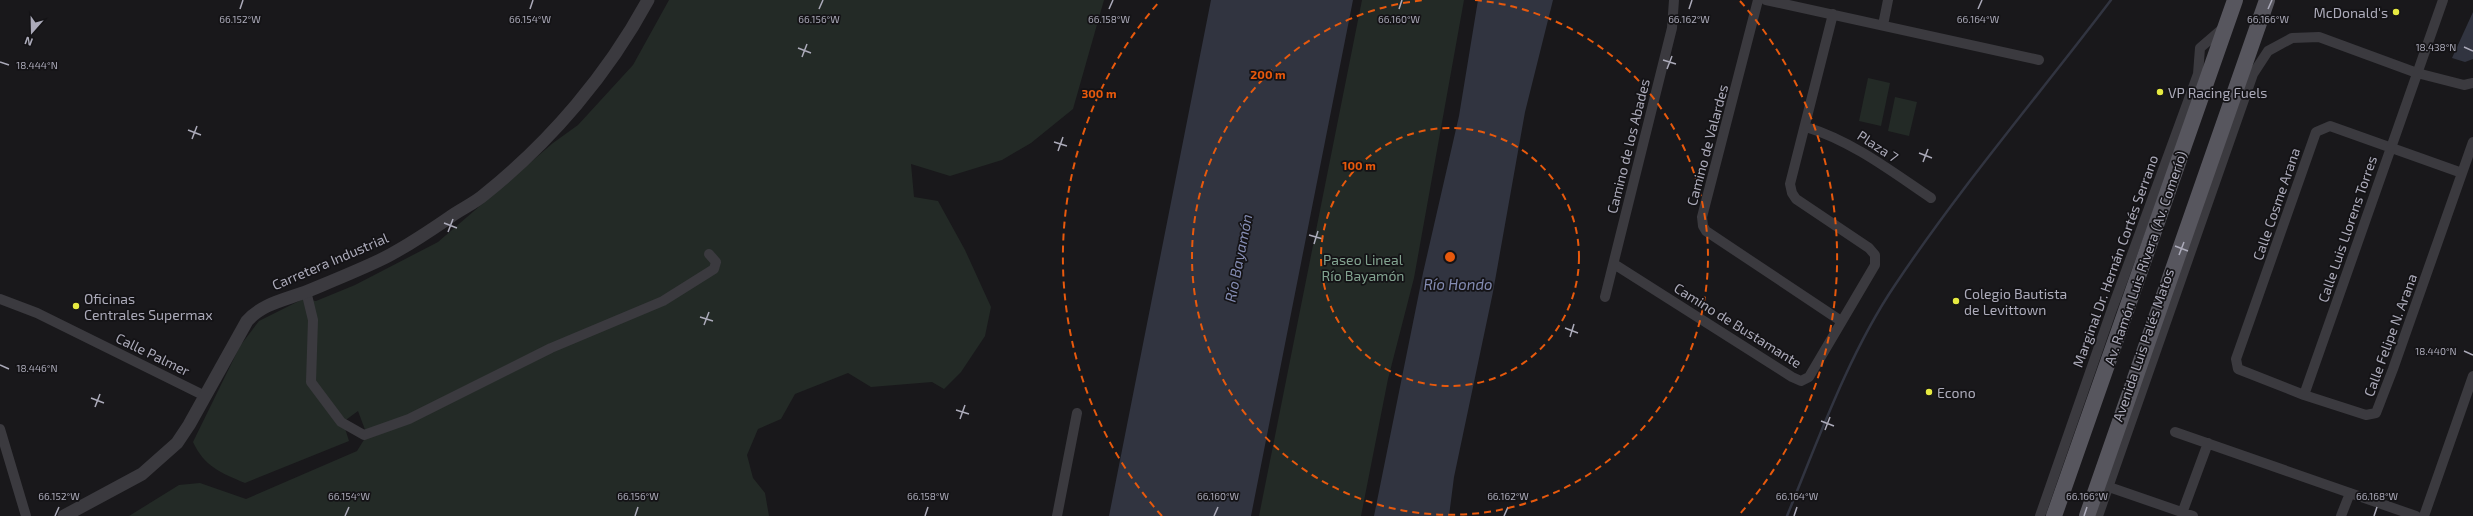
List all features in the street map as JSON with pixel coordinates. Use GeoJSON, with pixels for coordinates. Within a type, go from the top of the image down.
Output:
{"type":"FeatureCollection","features":[{"type":"Feature","properties":{"kind":"main road","name":"Av. Ramón Luis Rivera (Av. Comerío)"},"geometry":{"type":"LineString","coordinates":[[2054,516],[2235,0]]}},
{"type":"Feature","properties":{"kind":"main road"},"geometry":{"type":"LineString","coordinates":[[2087,516],[2267,0]]}},
{"type":"Feature","properties":{"kind":"street","name":"Carretera Industrial"},"geometry":{"type":"LineString","coordinates":[[64,516],[142,474],[177,443],[247,321],[255,312],[266,305],[306,291],[382,259],[418,239],[485,194],[547,138],[571,111],[621,44],[648,0]]}},
{"type":"Feature","properties":{"kind":"street","name":"Camino de los Abades"},"geometry":{"type":"LineString","coordinates":[[1605,297],[1672,28],[1674,0]]}},
{"type":"Feature","properties":{"kind":"street","name":"Camino de Valardes"},"geometry":{"type":"LineString","coordinates":[[1758,0],[1702,217],[1703,226],[1706,231],[1842,321]]}},
{"type":"Feature","properties":{"kind":"street"},"geometry":{"type":"LineString","coordinates":[[1766,0],[2039,60]]}},
{"type":"Feature","properties":{"kind":"street"},"geometry":{"type":"LineString","coordinates":[[1883,25],[1888,0]]}},
{"type":"Feature","properties":{"kind":"street","name":"Calle Luis Llorens Torres"},"geometry":{"type":"LineString","coordinates":[[2304,394],[2443,0]]}},
{"type":"Feature","properties":{"kind":"street","name":"Camino de Bustamante"},"geometry":{"type":"LineString","coordinates":[[1614,264],[1801,381],[1808,377],[1876,265],[1875,255],[1869,248],[1796,199],[1792,193],[1790,184],[1806,127],[1833,14]]}},
{"type":"Feature","properties":{"kind":"street","name":"Marginal Dr. Hernán Cortés Serrano"},"geometry":{"type":"LineString","coordinates":[[2040,516],[2114,305],[2198,74],[2200,48],[2227,24]]}},
{"type":"Feature","properties":{"kind":"street","name":"Avenida Luis Palés Matos"},"geometry":{"type":"LineString","coordinates":[[2098,516],[2253,74],[2268,51],[2292,38],[2319,36],[2416,73],[2464,85],[2473,82]]}},
{"type":"Feature","properties":{"kind":"street","name":"Calle Cosme Arana"},"geometry":{"type":"LineString","coordinates":[[2236,359],[2316,132],[2330,126],[2462,173]]}},
{"type":"Feature","properties":{"kind":"street","name":"Plaza 7"},"geometry":{"type":"LineString","coordinates":[[1806,127],[1832,134],[1850,144],[1931,198]]}},
{"type":"Feature","properties":{"kind":"street","name":"Calle Felipe N. Arana"},"geometry":{"type":"LineString","coordinates":[[2236,359],[2238,368],[2304,394],[2366,415],[2376,413],[2473,142]]}},
{"type":"Feature","properties":{"kind":"street"},"geometry":{"type":"LineString","coordinates":[[306,291],[313,320],[311,382],[341,422],[364,435],[409,419],[551,348],[663,301],[714,269],[716,262],[710,254]]}},
{"type":"Feature","properties":{"kind":"street","name":"Calle Palmer"},"geometry":{"type":"LineString","coordinates":[[0,299],[37,313],[205,396]]}},
{"type":"Feature","properties":{"kind":"street"},"geometry":{"type":"LineString","coordinates":[[2424,516],[2473,376]]}},
{"type":"Feature","properties":{"kind":"street"},"geometry":{"type":"LineString","coordinates":[[1057,516],[1077,413]]}},
{"type":"Feature","properties":{"kind":"street"},"geometry":{"type":"LineString","coordinates":[[0,429],[26,516]]}},
{"type":"Feature","properties":{"kind":"street"},"geometry":{"type":"LineString","coordinates":[[2175,432],[2416,516]]}},
{"type":"Feature","properties":{"kind":"street"},"geometry":{"type":"LineString","coordinates":[[2181,514],[2208,443]]}},
{"type":"Feature","properties":{"kind":"street"},"geometry":{"type":"LineString","coordinates":[[2109,487],[2181,514],[2193,516]]}},
{"type":"Feature","properties":{"kind":"street"},"geometry":{"type":"LineString","coordinates":[[2341,516],[2350,493]]}},
{"type":"Feature","properties":{"kind":"green space"},"geometry":{"type":"Polygon","coordinates":[[[669,0],[1104,0],[1073,109],[1031,143],[1002,160],[950,176],[911,164],[914,197],[938,201],[965,250],[991,307],[985,336],[961,372],[944,389],[932,382],[871,387],[848,373],[795,394],[781,419],[758,429],[747,455],[753,478],[765,493],[769,516],[129,516],[179,485],[200,483],[246,499],[357,451],[367,435],[358,411],[343,422],[349,441],[245,483],[214,468],[202,457],[193,442],[240,346],[259,321],[303,299],[316,301],[355,285],[438,242],[553,143],[578,125],[633,65],[669,0]]]}},
{"type":"Feature","properties":{"kind":"green space","name":"Paseo Lineal Río Bayamón"},"geometry":{"type":"Polygon","coordinates":[[[1362,0],[1464,0],[1414,278],[1388,379],[1361,516],[1259,516],[1362,0]]]}},
{"type":"Feature","properties":{"kind":"green space"},"geometry":{"type":"Polygon","coordinates":[[[1868,78],[1890,83],[1881,126],[1859,121],[1868,78]]]}},
{"type":"Feature","properties":{"kind":"green space"},"geometry":{"type":"Polygon","coordinates":[[[1895,97],[1917,102],[1909,136],[1888,131],[1895,97]]]}},
{"type":"Feature","properties":{"kind":"water","name":"Río Bayamón"},"geometry":{"type":"Polygon","coordinates":[[[1211,0],[1353,0],[1251,516],[1109,516],[1211,0]]]}},
{"type":"Feature","properties":{"kind":"water","name":"Río Hondo"},"geometry":{"type":"Polygon","coordinates":[[[1478,0],[1553,0],[1525,112],[1493,292],[1454,477],[1449,516],[1374,516],[1423,273],[1459,116],[1478,0]]]}},
{"type":"Feature","properties":{"kind":"water"},"geometry":{"type":"Polygon","coordinates":[[[2473,12],[2473,59],[2465,62],[2452,58],[2473,12]]]}},
{"type":"Feature","properties":{"kind":"waterway"},"geometry":{"type":"LineString","coordinates":[[1787,516],[1835,398],[1878,311],[1946,212],[2111,0]]}},
{"type":"Feature","properties":{"kind":"place","name":"McDonald's"},"geometry":{"type":"Point","coordinates":[2396,12]}},
{"type":"Feature","properties":{"kind":"place","name":"VP Racing Fuels"},"geometry":{"type":"Point","coordinates":[2160,92]}},
{"type":"Feature","properties":{"kind":"place","name":"Colegio Bautista de Levittown"},"geometry":{"type":"Point","coordinates":[1956,301]}},
{"type":"Feature","properties":{"kind":"place","name":"Oficinas Centrales Supermax"},"geometry":{"type":"Point","coordinates":[76,306]}},
{"type":"Feature","properties":{"kind":"place","name":"Econo"},"geometry":{"type":"Point","coordinates":[1929,392]}}]}
